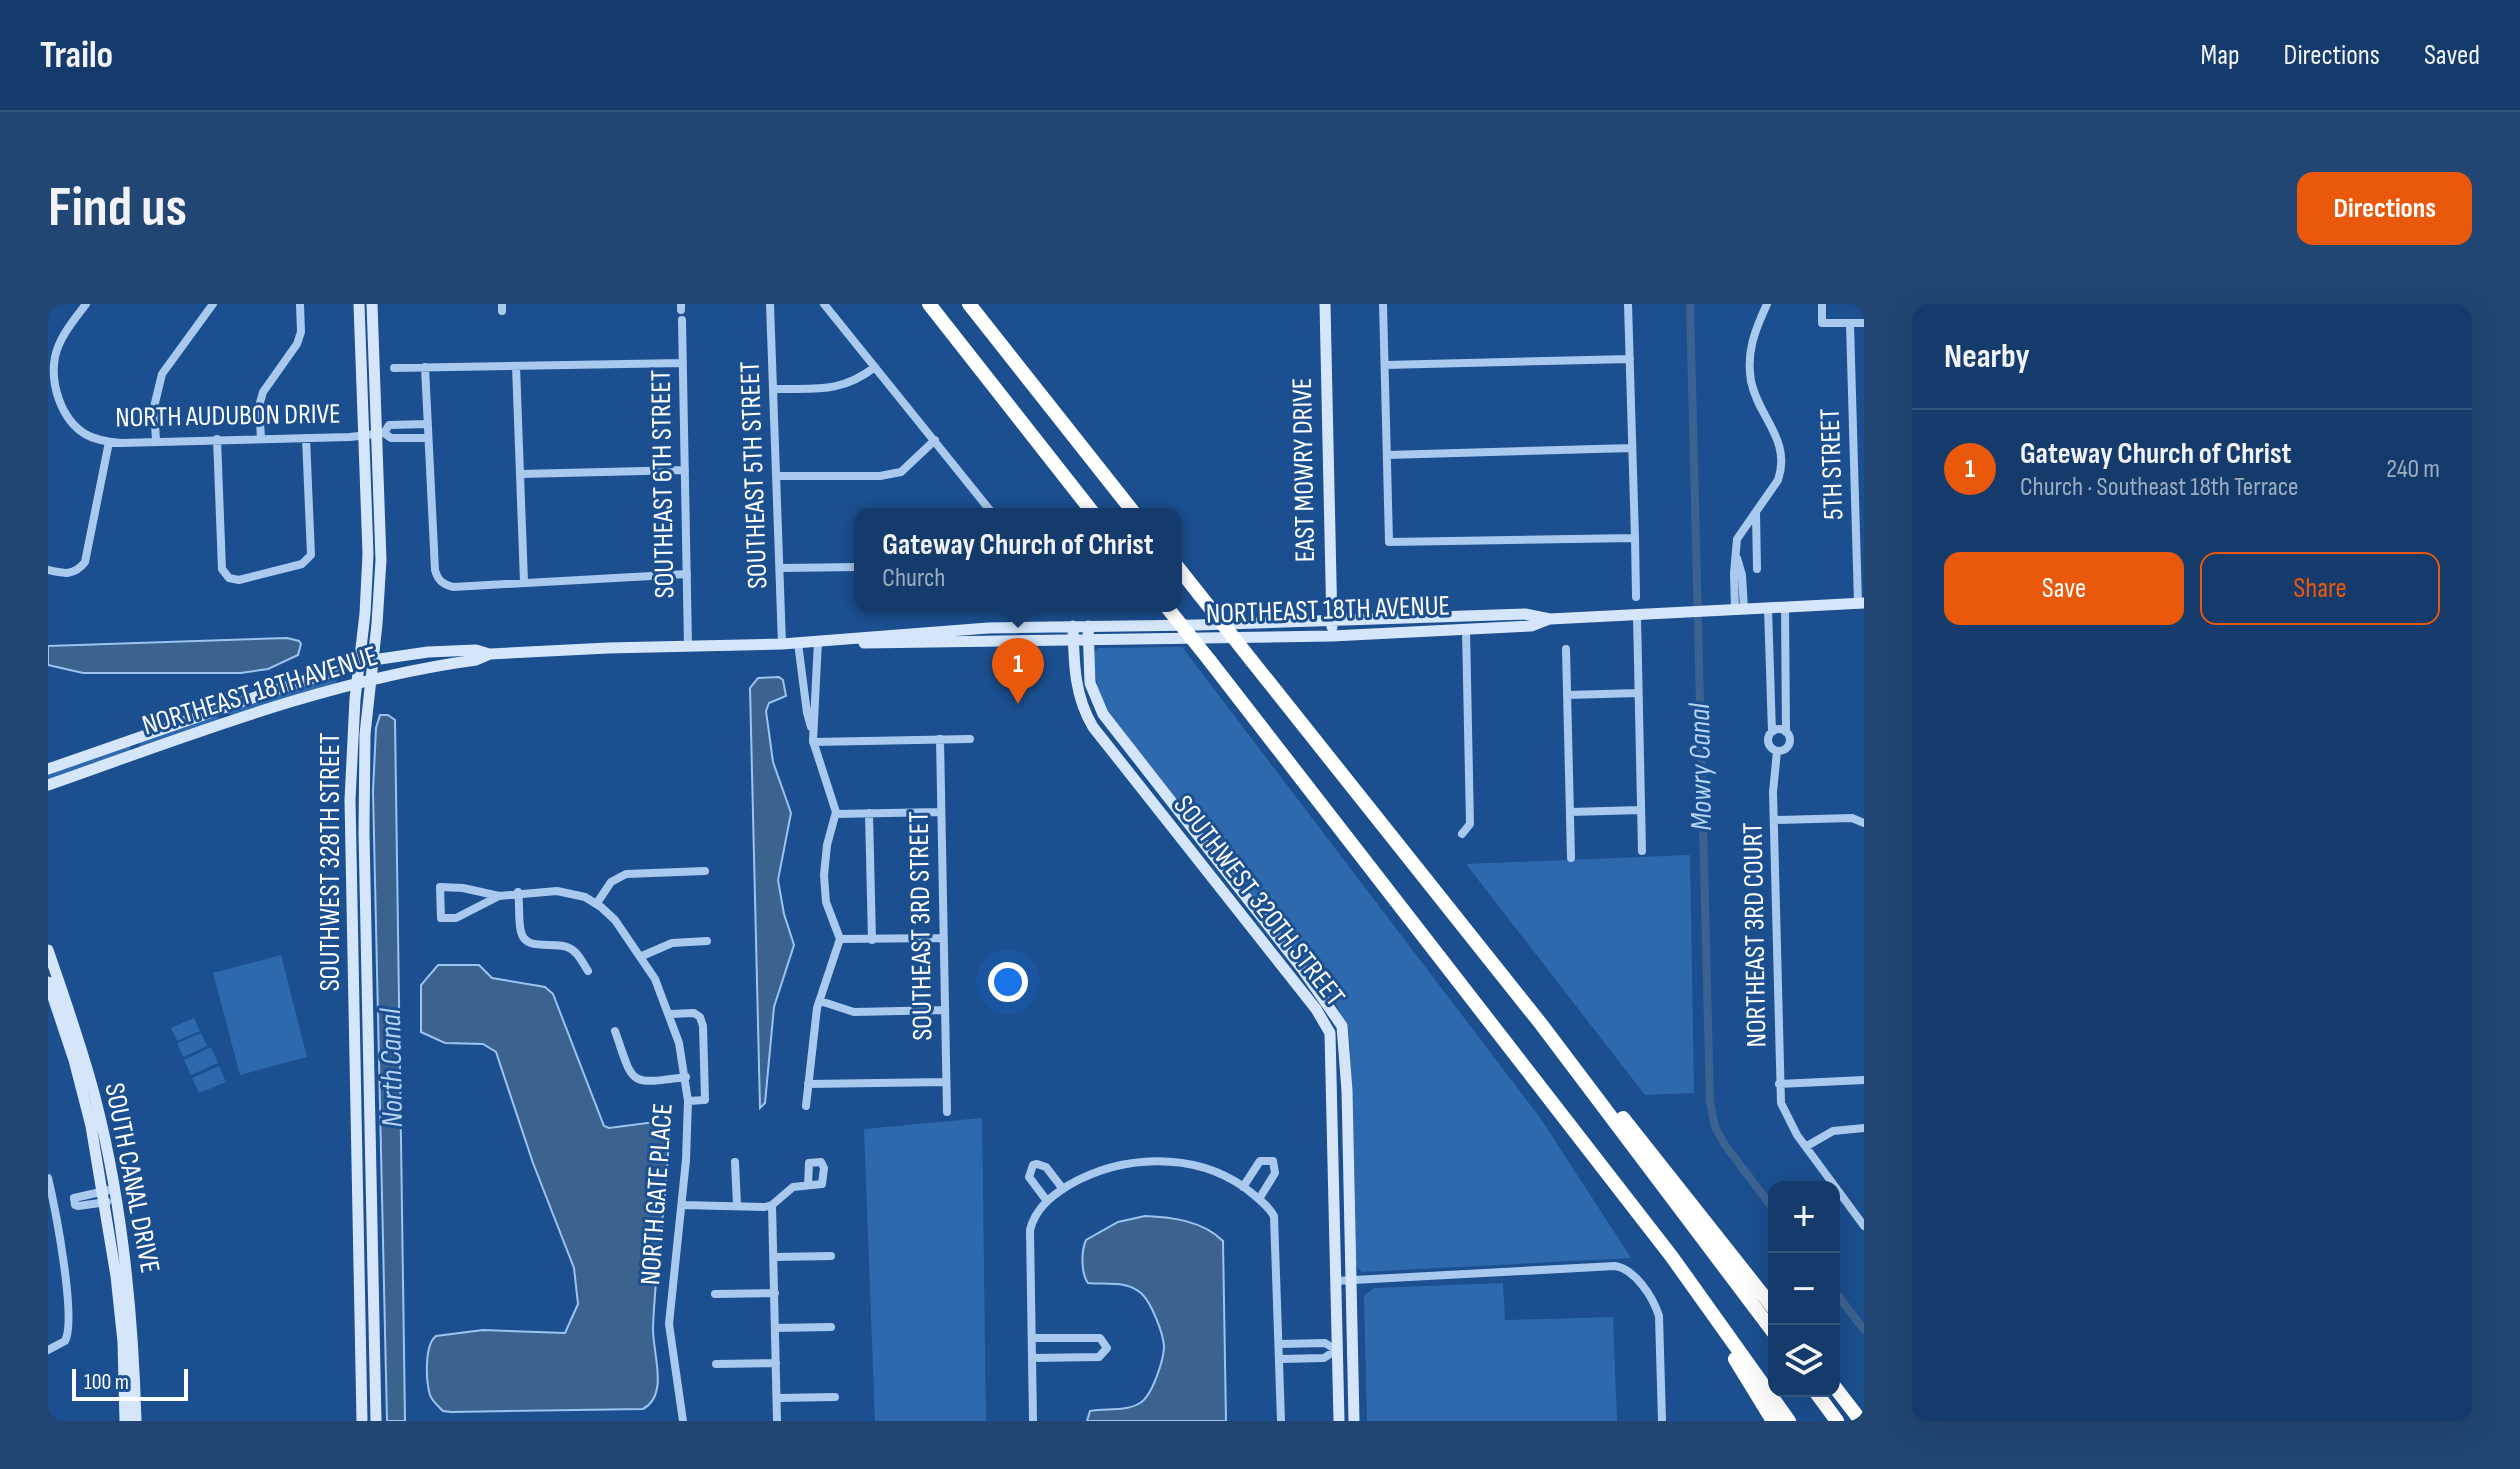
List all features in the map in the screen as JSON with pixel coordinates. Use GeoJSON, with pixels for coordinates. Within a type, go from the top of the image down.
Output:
{"type":"FeatureCollection","features":[{"type":"Feature","properties":{"kind":"highway"},"geometry":{"type":"LineString","coordinates":[[929,304],[1089,508]]}},
{"type":"Feature","properties":{"kind":"highway"},"geometry":{"type":"LineString","coordinates":[[969,304],[1130,508]]}},
{"type":"Feature","properties":{"kind":"highway"},"geometry":{"type":"LineString","coordinates":[[1182,573],[1541,1024],[1768,1325]]}},
{"type":"Feature","properties":{"kind":"highway"},"geometry":{"type":"LineString","coordinates":[[1171,612],[1672,1257],[1789,1421]]}},
{"type":"Feature","properties":{"kind":"highway"},"geometry":{"type":"LineString","coordinates":[[1541,1024],[1567,1049],[1768,1301]]}},
{"type":"Feature","properties":{"kind":"highway"},"geometry":{"type":"LineString","coordinates":[[1672,1257],[1773,1421]]}},
{"type":"Feature","properties":{"kind":"highway"},"geometry":{"type":"LineString","coordinates":[[1840,1394],[1861,1421]]}},
{"type":"Feature","properties":{"kind":"highway"},"geometry":{"type":"LineString","coordinates":[[1819,1397],[1837,1421]]}},
{"type":"Feature","properties":{"kind":"street"},"geometry":{"type":"LineString","coordinates":[[48,404],[58,399],[54,381],[55,358],[62,338],[86,304]]}},
{"type":"Feature","properties":{"kind":"street"},"geometry":{"type":"LineString","coordinates":[[156,441],[154,407],[162,374],[213,304]]}},
{"type":"Feature","properties":{"kind":"street"},"geometry":{"type":"LineString","coordinates":[[261,438],[259,406],[263,392],[297,344],[301,332],[300,304]]}},
{"type":"Feature","properties":{"kind":"street","name":"SOUTHWEST 328TH STREET"},"geometry":{"type":"LineString","coordinates":[[359,304],[368,565],[356,683],[350,800],[362,1421]]}},
{"type":"Feature","properties":{"kind":"street","name":"SOUTHWEST 328TH STREET"},"geometry":{"type":"LineString","coordinates":[[372,304],[380,433],[381,560],[364,761],[376,1421]]}},
{"type":"Feature","properties":{"kind":"street","name":"SOUTHEAST 5TH STREET"},"geometry":{"type":"LineString","coordinates":[[770,304],[782,644]]}},
{"type":"Feature","properties":{"kind":"street"},"geometry":{"type":"LineString","coordinates":[[824,304],[988,508]]}},
{"type":"Feature","properties":{"kind":"street","name":"EAST MOWRY DRIVE"},"geometry":{"type":"LineString","coordinates":[[1325,304],[1332,636]]}},
{"type":"Feature","properties":{"kind":"street"},"geometry":{"type":"LineString","coordinates":[[1383,304],[1389,542],[1635,538]]}},
{"type":"Feature","properties":{"kind":"street"},"geometry":{"type":"LineString","coordinates":[[1628,304],[1636,597]]}},
{"type":"Feature","properties":{"kind":"street"},"geometry":{"type":"LineString","coordinates":[[1739,610],[1742,575],[1735,554],[1737,539],[1778,480],[1781,465],[1780,442],[1754,390],[1751,375],[1751,339],[1767,304]]}},
{"type":"Feature","properties":{"kind":"street"},"geometry":{"type":"LineString","coordinates":[[1822,304],[1822,323],[1864,323]]}},
{"type":"Feature","properties":{"kind":"street","name":"SOUTHEAST 6TH STREET"},"geometry":{"type":"LineString","coordinates":[[682,320],[688,646]]}},
{"type":"Feature","properties":{"kind":"street","name":"5TH STREET"},"geometry":{"type":"LineString","coordinates":[[1850,324],[1861,603]]}},
{"type":"Feature","properties":{"kind":"street"},"geometry":{"type":"LineString","coordinates":[[1385,365],[1630,359]]}},
{"type":"Feature","properties":{"kind":"street"},"geometry":{"type":"LineString","coordinates":[[394,368],[683,363]]}},
{"type":"Feature","properties":{"kind":"street"},"geometry":{"type":"LineString","coordinates":[[516,366],[524,582]]}},
{"type":"Feature","properties":{"kind":"street"},"geometry":{"type":"LineString","coordinates":[[425,367],[437,578],[453,587],[687,574]]}},
{"type":"Feature","properties":{"kind":"street"},"geometry":{"type":"LineString","coordinates":[[773,389],[841,387],[875,367]]}},
{"type":"Feature","properties":{"kind":"street","name":"NORTH AUDUBON DRIVE"},"geometry":{"type":"LineString","coordinates":[[58,399],[78,428],[87,435],[109,442],[306,438],[380,433]]}},
{"type":"Feature","properties":{"kind":"street"},"geometry":{"type":"LineString","coordinates":[[427,424],[389,425],[380,433],[391,438],[428,438]]}},
{"type":"Feature","properties":{"kind":"street"},"geometry":{"type":"LineString","coordinates":[[217,439],[222,569],[229,578],[239,580],[302,564],[311,555],[306,438]]}},
{"type":"Feature","properties":{"kind":"street"},"geometry":{"type":"LineString","coordinates":[[776,476],[880,476],[901,472],[935,440]]}},
{"type":"Feature","properties":{"kind":"street"},"geometry":{"type":"LineString","coordinates":[[48,570],[67,574],[79,570],[85,562],[109,442]]}},
{"type":"Feature","properties":{"kind":"street"},"geometry":{"type":"LineString","coordinates":[[1387,455],[1632,448]]}},
{"type":"Feature","properties":{"kind":"street"},"geometry":{"type":"LineString","coordinates":[[521,474],[685,470]]}},
{"type":"Feature","properties":{"kind":"street"},"geometry":{"type":"LineString","coordinates":[[1756,513],[1757,569]]}},
{"type":"Feature","properties":{"kind":"street"},"geometry":{"type":"LineString","coordinates":[[780,568],[854,567]]}},
{"type":"Feature","properties":{"kind":"street","name":"NORTHEAST 18TH AVENUE"},"geometry":{"type":"LineString","coordinates":[[48,769],[359,664],[401,655],[476,650],[490,654],[782,644],[944,630],[1525,614],[1550,619],[1861,603]]}},
{"type":"Feature","properties":{"kind":"street"},"geometry":{"type":"LineString","coordinates":[[1785,607],[1786,732]]}},
{"type":"Feature","properties":{"kind":"street"},"geometry":{"type":"LineString","coordinates":[[1768,608],[1772,732]]}},
{"type":"Feature","properties":{"kind":"street"},"geometry":{"type":"LineString","coordinates":[[1637,616],[1642,851]]}},
{"type":"Feature","properties":{"kind":"street","name":"NORTHEAST 18TH AVENUE"},"geometry":{"type":"LineString","coordinates":[[818,641],[928,643],[1332,636],[1531,626],[1550,619]]}},
{"type":"Feature","properties":{"kind":"street","name":"SOUTHWEST 320TH STREET"},"geometry":{"type":"LineString","coordinates":[[1073,626],[1077,688],[1093,727],[1316,1009],[1330,1033],[1339,1421]]}},
{"type":"Feature","properties":{"kind":"street"},"geometry":{"type":"LineString","coordinates":[[1088,626],[1090,683],[1098,706],[1342,1026],[1354,1421]]}},
{"type":"Feature","properties":{"kind":"street"},"geometry":{"type":"LineString","coordinates":[[1462,834],[1470,824],[1466,630]]}},
{"type":"Feature","properties":{"kind":"street"},"geometry":{"type":"LineString","coordinates":[[806,1106],[820,1001],[840,939],[826,902],[824,875],[827,845],[836,814],[813,742],[818,641]]}},
{"type":"Feature","properties":{"kind":"street"},"geometry":{"type":"LineString","coordinates":[[798,643],[807,713],[813,731]]}},
{"type":"Feature","properties":{"kind":"street"},"geometry":{"type":"LineString","coordinates":[[1566,649],[1571,858]]}},
{"type":"Feature","properties":{"kind":"street","name":"NORTHEAST 18TH AVENUE"},"geometry":{"type":"LineString","coordinates":[[48,785],[233,721],[356,683],[476,660],[490,654]]}},
{"type":"Feature","properties":{"kind":"street"},"geometry":{"type":"LineString","coordinates":[[401,655],[402,673]]}},
{"type":"Feature","properties":{"kind":"street"},"geometry":{"type":"LineString","coordinates":[[1567,695],[1638,693]]}},
{"type":"Feature","properties":{"kind":"street"},"geometry":{"type":"LineString","coordinates":[[212,712],[233,721]]}},
{"type":"Feature","properties":{"kind":"street"},"geometry":{"type":"LineString","coordinates":[[1780,729],[1786,732],[1790,738],[1789,745],[1777,751],[1769,744],[1768,737],[1780,729]]}},
{"type":"Feature","properties":{"kind":"street"},"geometry":{"type":"LineString","coordinates":[[130,756],[135,751],[138,737]]}},
{"type":"Feature","properties":{"kind":"street","name":"SOUTHEAST 3RD STREET"},"geometry":{"type":"LineString","coordinates":[[940,739],[947,1112]]}},
{"type":"Feature","properties":{"kind":"street"},"geometry":{"type":"LineString","coordinates":[[813,742],[970,739]]}},
{"type":"Feature","properties":{"kind":"street","name":"NORTHEAST 3RD COURT"},"geometry":{"type":"LineString","coordinates":[[1777,751],[1773,792],[1781,1103],[1797,1135],[1864,1226]]}},
{"type":"Feature","properties":{"kind":"street"},"geometry":{"type":"LineString","coordinates":[[1570,812],[1641,810]]}},
{"type":"Feature","properties":{"kind":"street"},"geometry":{"type":"LineString","coordinates":[[836,814],[941,812]]}},
{"type":"Feature","properties":{"kind":"street"},"geometry":{"type":"LineString","coordinates":[[869,813],[872,940]]}},
{"type":"Feature","properties":{"kind":"street"},"geometry":{"type":"LineString","coordinates":[[1774,820],[1848,817],[1864,823]]}},
{"type":"Feature","properties":{"kind":"street"},"geometry":{"type":"LineString","coordinates":[[499,896],[463,888],[440,887],[441,918],[456,918],[499,896],[518,892],[563,892],[597,903],[611,882],[626,874],[705,871]]}},
{"type":"Feature","properties":{"kind":"street"},"geometry":{"type":"LineString","coordinates":[[518,892],[520,931],[524,939],[536,945],[568,948],[577,954],[588,971]]}},
{"type":"Feature","properties":{"kind":"street","name":"NORTH GATE PLACE"},"geometry":{"type":"LineString","coordinates":[[597,903],[615,920],[655,979],[670,1014],[686,1077],[688,1142],[669,1324],[683,1421]]}},
{"type":"Feature","properties":{"kind":"street"},"geometry":{"type":"LineString","coordinates":[[353,909],[367,917]]}},
{"type":"Feature","properties":{"kind":"street"},"geometry":{"type":"LineString","coordinates":[[840,939],[943,938]]}},
{"type":"Feature","properties":{"kind":"street"},"geometry":{"type":"LineString","coordinates":[[642,956],[672,943],[707,941]]}},
{"type":"Feature","properties":{"kind":"street","name":"SOUTH CANAL DRIVE"},"geometry":{"type":"LineString","coordinates":[[48,950],[96,1100],[123,1342],[125,1421]]}},
{"type":"Feature","properties":{"kind":"street","name":"SOUTH CANAL DRIVE"},"geometry":{"type":"LineString","coordinates":[[48,982],[87,1105],[109,1196],[131,1306],[136,1421]]}},
{"type":"Feature","properties":{"kind":"street"},"geometry":{"type":"LineString","coordinates":[[820,1001],[854,1012],[945,1010]]}},
{"type":"Feature","properties":{"kind":"street"},"geometry":{"type":"LineString","coordinates":[[670,1014],[694,1013],[703,1023],[705,1100],[688,1101]]}},
{"type":"Feature","properties":{"kind":"street"},"geometry":{"type":"LineString","coordinates":[[615,1031],[629,1069],[637,1079],[650,1082],[686,1077]]}},
{"type":"Feature","properties":{"kind":"street"},"geometry":{"type":"LineString","coordinates":[[1779,1084],[1864,1080]]}},
{"type":"Feature","properties":{"kind":"street"},"geometry":{"type":"LineString","coordinates":[[808,1084],[946,1082]]}},
{"type":"Feature","properties":{"kind":"street"},"geometry":{"type":"LineString","coordinates":[[1807,1146],[1833,1131],[1864,1128]]}},
{"type":"Feature","properties":{"kind":"street"},"geometry":{"type":"LineString","coordinates":[[1033,1421],[1030,1230],[1034,1216],[1063,1189],[1100,1171],[1146,1161],[1198,1167],[1225,1177],[1245,1188],[1272,1212],[1276,1223],[1281,1421]]}},
{"type":"Feature","properties":{"kind":"street"},"geometry":{"type":"LineString","coordinates":[[1245,1188],[1260,1161],[1273,1161],[1275,1173],[1259,1199]]}},
{"type":"Feature","properties":{"kind":"street"},"geometry":{"type":"LineString","coordinates":[[735,1162],[737,1205]]}},
{"type":"Feature","properties":{"kind":"street"},"geometry":{"type":"LineString","coordinates":[[1050,1198],[1029,1177],[1033,1165],[1046,1167],[1063,1189]]}},
{"type":"Feature","properties":{"kind":"street"},"geometry":{"type":"LineString","coordinates":[[48,1178],[65,1277],[70,1329],[68,1337],[59,1346],[48,1350]]}},
{"type":"Feature","properties":{"kind":"street"},"geometry":{"type":"LineString","coordinates":[[682,1205],[772,1205],[793,1187],[808,1185]]}},
{"type":"Feature","properties":{"kind":"street"},"geometry":{"type":"LineString","coordinates":[[772,1205],[777,1421]]}},
{"type":"Feature","properties":{"kind":"street"},"geometry":{"type":"LineString","coordinates":[[774,1257],[831,1256]]}},
{"type":"Feature","properties":{"kind":"street"},"geometry":{"type":"LineString","coordinates":[[1335,1281],[1624,1267],[1655,1304],[1659,1316],[1662,1421]]}},
{"type":"Feature","properties":{"kind":"street"},"geometry":{"type":"LineString","coordinates":[[715,1294],[775,1293]]}},
{"type":"Feature","properties":{"kind":"street"},"geometry":{"type":"LineString","coordinates":[[775,1328],[831,1327]]}},
{"type":"Feature","properties":{"kind":"street"},"geometry":{"type":"LineString","coordinates":[[1032,1338],[1100,1338],[1107,1348],[1099,1357],[1032,1358]]}},
{"type":"Feature","properties":{"kind":"street"},"geometry":{"type":"LineString","coordinates":[[1280,1344],[1325,1343],[1336,1350],[1353,1351]]}},
{"type":"Feature","properties":{"kind":"street"},"geometry":{"type":"LineString","coordinates":[[1305,1344],[1305,1359]]}},
{"type":"Feature","properties":{"kind":"street"},"geometry":{"type":"LineString","coordinates":[[1280,1359],[1324,1358],[1336,1350]]}},
{"type":"Feature","properties":{"kind":"street"},"geometry":{"type":"LineString","coordinates":[[716,1364],[776,1363]]}},
{"type":"Feature","properties":{"kind":"street"},"geometry":{"type":"LineString","coordinates":[[777,1398],[835,1397]]}},
{"type":"Feature","properties":{"kind":"shaded area"},"geometry":{"type":"Polygon","coordinates":[[[1182,647],[1541,1119],[1631,1258],[1362,1272],[1355,1266],[1348,1030],[1336,1004],[1121,731],[1108,712],[1098,686],[1093,653],[1098,648],[1182,647]]]}},
{"type":"Feature","properties":{"kind":"shaded area"},"geometry":{"type":"Polygon","coordinates":[[[334,677],[337,680],[335,684],[233,717],[227,712],[334,677]]]}},
{"type":"Feature","properties":{"kind":"shaded area"},"geometry":{"type":"Polygon","coordinates":[[[214,717],[225,719],[139,749],[140,741],[214,717]]]}},
{"type":"Feature","properties":{"kind":"shaded area"},"geometry":{"type":"Polygon","coordinates":[[[132,744],[130,750],[122,754],[48,780],[48,773],[132,744]]]}},
{"type":"Feature","properties":{"kind":"shaded area"},"geometry":{"type":"Polygon","coordinates":[[[1690,855],[1694,1093],[1645,1095],[1466,864],[1690,855]]]}},
{"type":"Feature","properties":{"kind":"shaded area"},"geometry":{"type":"Polygon","coordinates":[[[281,955],[307,1057],[240,1075],[213,973],[281,955]]]}},
{"type":"Feature","properties":{"kind":"shaded area"},"geometry":{"type":"Polygon","coordinates":[[[194,1018],[200,1031],[177,1041],[171,1028],[194,1018]]]}},
{"type":"Feature","properties":{"kind":"shaded area"},"geometry":{"type":"Polygon","coordinates":[[[201,1033],[207,1046],[183,1057],[177,1043],[201,1033]]]}},
{"type":"Feature","properties":{"kind":"shaded area"},"geometry":{"type":"Polygon","coordinates":[[[211,1047],[218,1063],[191,1075],[184,1060],[211,1047]]]}},
{"type":"Feature","properties":{"kind":"shaded area"},"geometry":{"type":"Polygon","coordinates":[[[219,1066],[226,1082],[199,1093],[192,1078],[219,1066]]]}},
{"type":"Feature","properties":{"kind":"shaded area"},"geometry":{"type":"Polygon","coordinates":[[[982,1118],[986,1421],[875,1421],[864,1129],[982,1118]]]}},
{"type":"Feature","properties":{"kind":"shaded area"},"geometry":{"type":"Polygon","coordinates":[[[1503,1283],[1505,1320],[1613,1317],[1617,1421],[1367,1421],[1364,1296],[1374,1288],[1503,1283]]]}},
{"type":"Feature","properties":{"kind":"water"},"geometry":{"type":"Polygon","coordinates":[[[287,638],[301,644],[298,655],[268,669],[241,673],[83,673],[48,665],[48,646],[287,638]]]}},
{"type":"Feature","properties":{"kind":"water"},"geometry":{"type":"Polygon","coordinates":[[[779,677],[783,680],[786,696],[769,703],[766,711],[773,762],[791,813],[778,880],[794,945],[774,1007],[765,1103],[760,1108],[750,688],[758,678],[779,677]]]}},
{"type":"Feature","properties":{"kind":"water","name":"North Canal"},"geometry":{"type":"Polygon","coordinates":[[[380,715],[388,715],[395,720],[405,1421],[387,1421],[373,791],[376,728],[380,715]]]}},
{"type":"Feature","properties":{"kind":"water"},"geometry":{"type":"Polygon","coordinates":[[[438,965],[479,965],[492,978],[545,987],[553,994],[604,1126],[655,1122],[669,1136],[653,1329],[658,1384],[651,1403],[643,1409],[451,1412],[443,1411],[431,1397],[427,1364],[429,1347],[436,1336],[483,1330],[565,1333],[578,1304],[574,1268],[533,1163],[496,1052],[483,1044],[445,1043],[421,1032],[421,985],[438,965]]]}},
{"type":"Feature","properties":{"kind":"water"},"geometry":{"type":"Polygon","coordinates":[[[1145,1216],[1197,1225],[1223,1241],[1226,1421],[1087,1421],[1090,1411],[1122,1409],[1140,1403],[1153,1386],[1160,1368],[1163,1340],[1146,1299],[1130,1287],[1088,1283],[1083,1268],[1086,1240],[1118,1222],[1145,1216]]]}},
{"type":"Feature","properties":{"kind":"waterway","name":"Mowry Canal"},"geometry":{"type":"LineString","coordinates":[[1690,304],[1710,1102],[1715,1127],[1725,1145],[1768,1202]]}},
{"type":"Feature","properties":{"kind":"waterway","name":"Mowry Canal"},"geometry":{"type":"LineString","coordinates":[[1840,1298],[1864,1330]]}},
{"type":"Feature","properties":{"kind":"place","name":"Gateway Church of Christ"},"geometry":{"type":"Point","coordinates":[1018,704]}}]}
